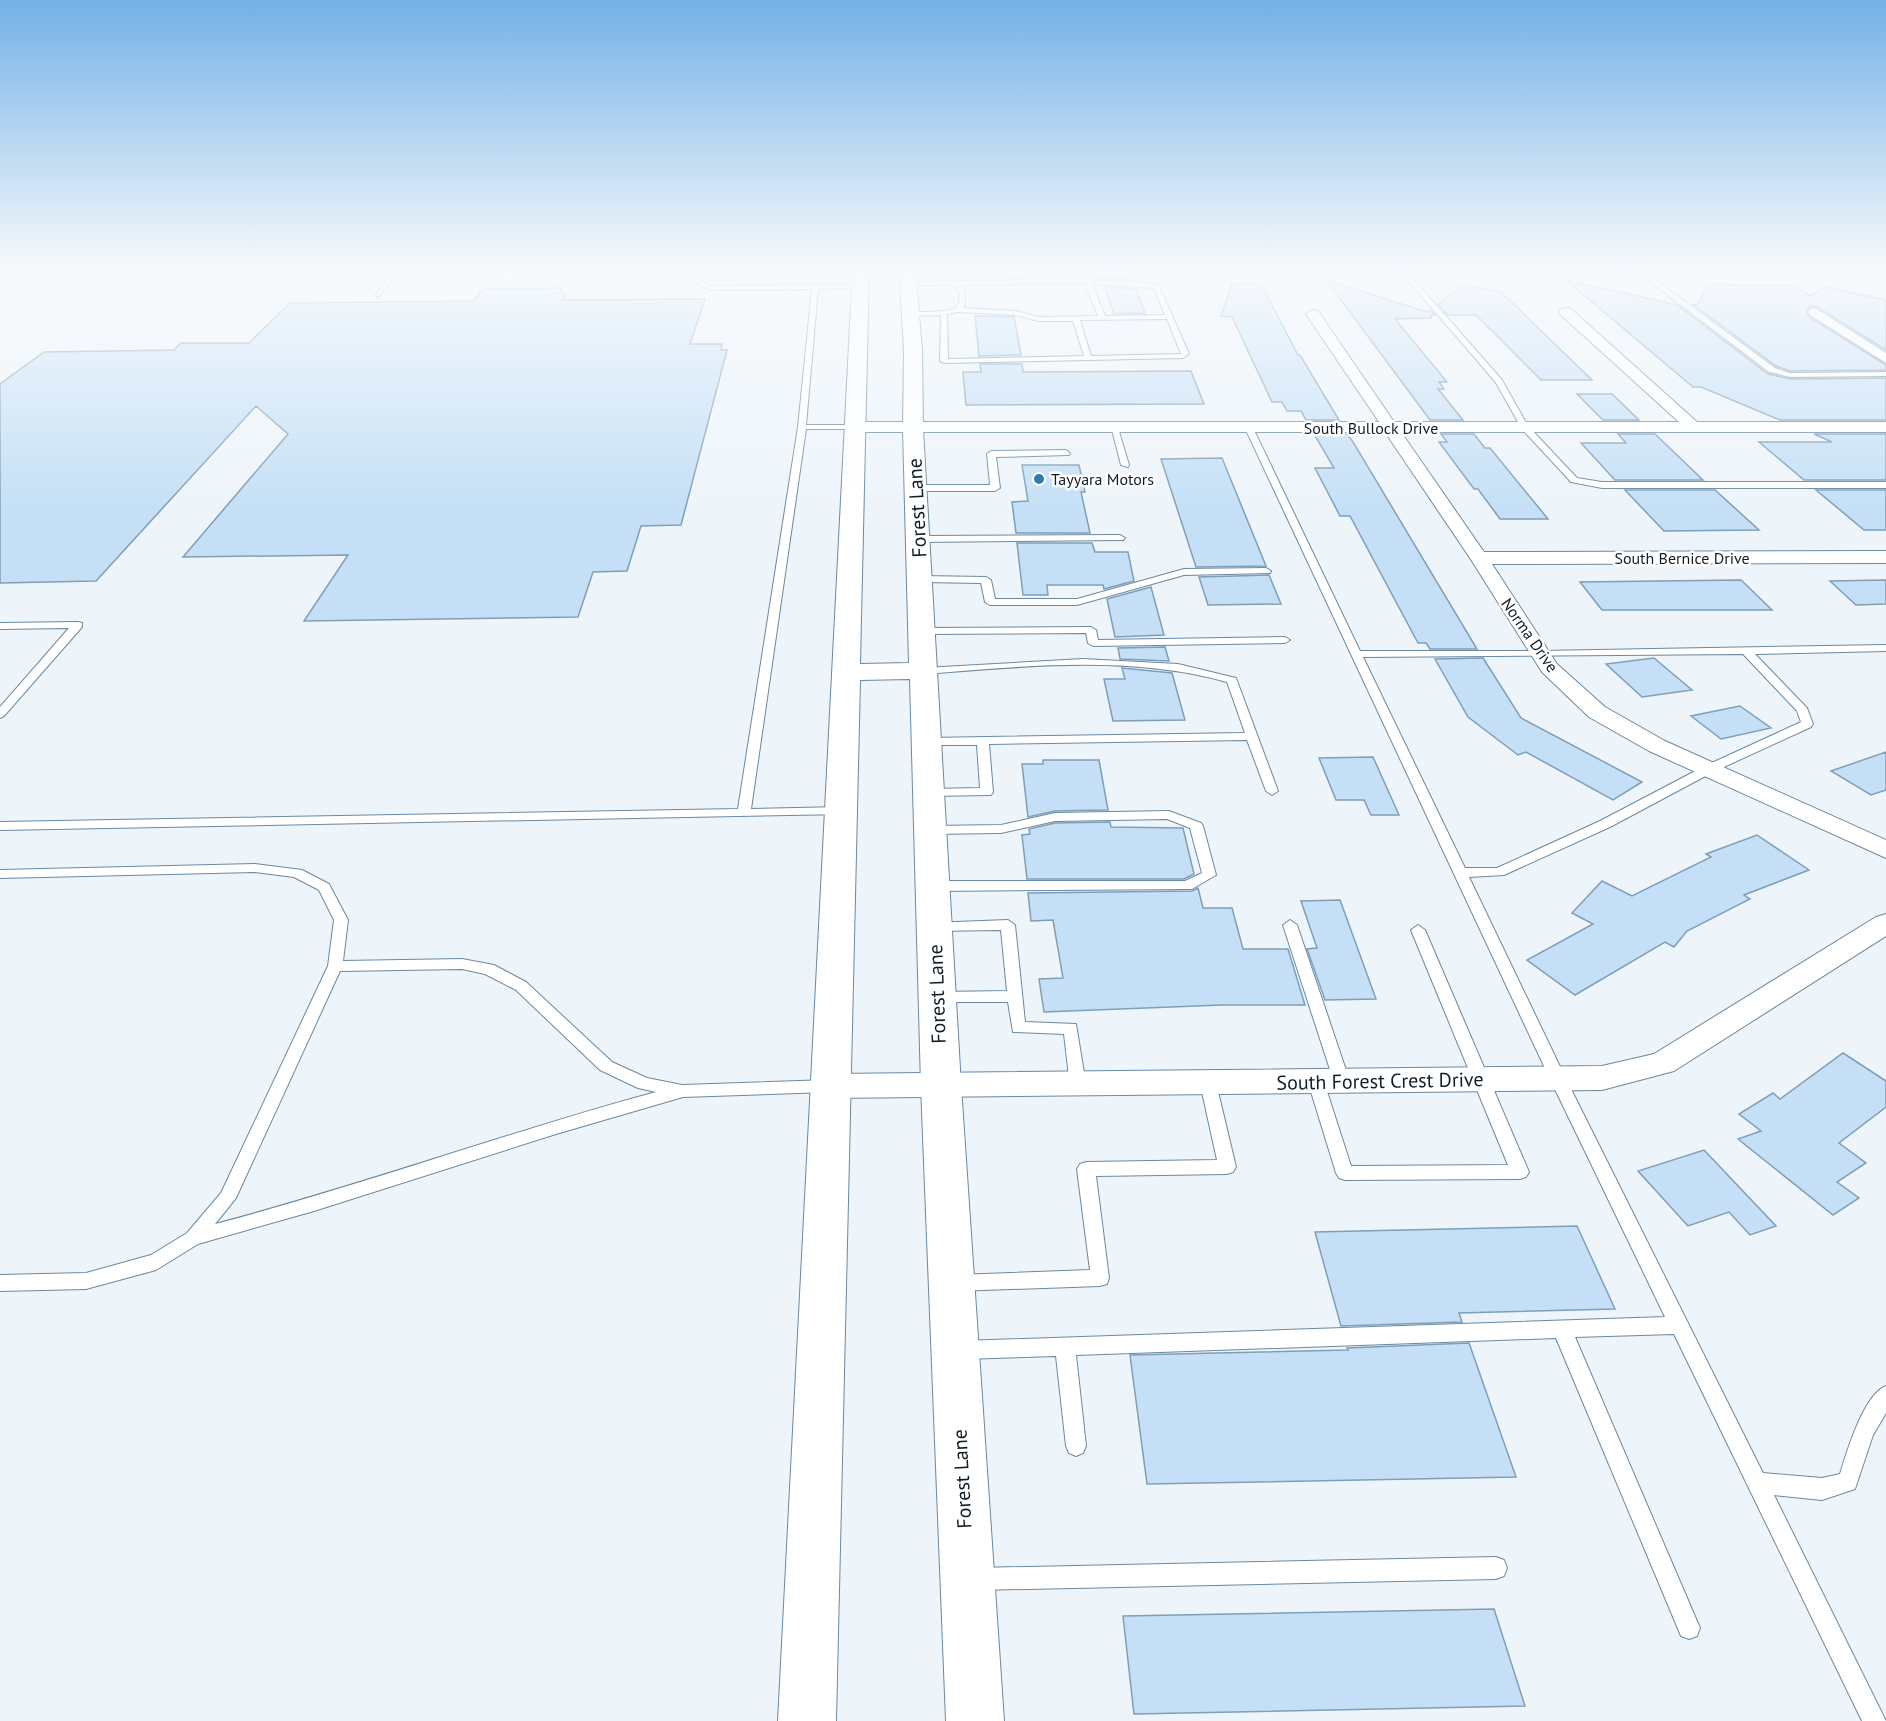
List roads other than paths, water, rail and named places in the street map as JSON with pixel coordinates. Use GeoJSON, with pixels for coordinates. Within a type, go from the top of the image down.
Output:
{"type":"FeatureCollection","features":[{"type":"Feature","properties":{"kind":"main road"},"geometry":{"type":"LineString","coordinates":[[807,1721],[858,347]]}},
{"type":"Feature","properties":{"kind":"main road","name":"Forest Lane"},"geometry":{"type":"LineString","coordinates":[[913,347],[913,429],[940,1086],[975,1721]]}},
{"type":"Feature","properties":{"kind":"main road"},"geometry":{"type":"LineString","coordinates":[[846,672],[924,671]]}},
{"type":"Feature","properties":{"kind":"street","name":"Norma Drive"},"geometry":{"type":"LineString","coordinates":[[1336,347],[1479,558],[1549,668],[1597,712],[1657,746],[1886,850]]}},
{"type":"Feature","properties":{"kind":"street"},"geometry":{"type":"LineString","coordinates":[[1605,347],[1693,427]]}},
{"type":"Feature","properties":{"kind":"street"},"geometry":{"type":"LineString","coordinates":[[1868,347],[1886,359]]}},
{"type":"Feature","properties":{"kind":"street","name":"South Bullock Drive"},"geometry":{"type":"LineString","coordinates":[[856,427],[913,429],[1886,427]]}},
{"type":"Feature","properties":{"kind":"street","name":"South Bernice Drive"},"geometry":{"type":"LineString","coordinates":[[1479,558],[1886,557]]}},
{"type":"Feature","properties":{"kind":"street","name":"South Forest Crest Drive"},"geometry":{"type":"LineString","coordinates":[[831,1086],[1602,1078],[1663,1063],[1886,923]]}},
{"type":"Feature","properties":{"kind":"lane"},"geometry":{"type":"LineString","coordinates":[[744,813],[802,427],[809,347]]}},
{"type":"Feature","properties":{"kind":"lane"},"geometry":{"type":"LineString","coordinates":[[944,347],[944,361],[1183,356],[1185,354],[1182,347]]}},
{"type":"Feature","properties":{"kind":"lane"},"geometry":{"type":"LineString","coordinates":[[1085,347],[1088,358]]}},
{"type":"Feature","properties":{"kind":"lane"},"geometry":{"type":"LineString","coordinates":[[1470,347],[1498,382],[1525,427],[1574,480],[1584,484],[1886,485]]}},
{"type":"Feature","properties":{"kind":"lane"},"geometry":{"type":"LineString","coordinates":[[1742,347],[1772,370],[1790,375],[1886,374]]}},
{"type":"Feature","properties":{"kind":"lane"},"geometry":{"type":"LineString","coordinates":[[802,427],[856,427]]}},
{"type":"Feature","properties":{"kind":"lane"},"geometry":{"type":"LineString","coordinates":[[1114,428],[1125,465]]}},
{"type":"Feature","properties":{"kind":"lane"},"geometry":{"type":"LineString","coordinates":[[1249,428],[1558,1079],[1874,1721]]}},
{"type":"Feature","properties":{"kind":"lane"},"geometry":{"type":"LineString","coordinates":[[916,488],[995,488],[991,454],[1066,453]]}},
{"type":"Feature","properties":{"kind":"lane"},"geometry":{"type":"LineString","coordinates":[[918,539],[1120,537]]}},
{"type":"Feature","properties":{"kind":"lane"},"geometry":{"type":"LineString","coordinates":[[920,579],[987,580],[990,602],[1077,602],[1184,572],[1266,571]]}},
{"type":"Feature","properties":{"kind":"lane"},"geometry":{"type":"LineString","coordinates":[[0,626],[78,625],[0,714]]}},
{"type":"Feature","properties":{"kind":"lane"},"geometry":{"type":"LineString","coordinates":[[922,631],[1091,630],[1093,643],[1285,640]]}},
{"type":"Feature","properties":{"kind":"lane"},"geometry":{"type":"LineString","coordinates":[[1356,654],[1540,654],[1886,648]]}},
{"type":"Feature","properties":{"kind":"lane"},"geometry":{"type":"LineString","coordinates":[[1461,873],[1499,872],[1605,824],[1709,769],[1807,724],[1803,710],[1746,650]]}},
{"type":"Feature","properties":{"kind":"lane"},"geometry":{"type":"LineString","coordinates":[[924,671],[993,665],[1096,664],[1179,667],[1232,680],[1272,791]]}},
{"type":"Feature","properties":{"kind":"lane"},"geometry":{"type":"LineString","coordinates":[[927,742],[1252,736]]}},
{"type":"Feature","properties":{"kind":"lane"},"geometry":{"type":"LineString","coordinates":[[929,794],[987,792],[983,741]]}},
{"type":"Feature","properties":{"kind":"lane"},"geometry":{"type":"LineString","coordinates":[[0,826],[841,811]]}},
{"type":"Feature","properties":{"kind":"lane"},"geometry":{"type":"LineString","coordinates":[[930,830],[1002,830],[1055,817],[1169,815],[1196,826],[1209,874],[1187,886],[933,886]]}},
{"type":"Feature","properties":{"kind":"lane"},"geometry":{"type":"LineString","coordinates":[[0,874],[255,868],[297,873],[324,887],[341,920],[335,966],[226,1198],[192,1238],[156,1262],[86,1281],[0,1283]]}},
{"type":"Feature","properties":{"kind":"lane"},"geometry":{"type":"LineString","coordinates":[[934,926],[1008,925],[1018,1029],[1071,1028],[1078,1085]]}},
{"type":"Feature","properties":{"kind":"lane"},"geometry":{"type":"LineString","coordinates":[[1290,926],[1329,1082],[1345,1173],[1520,1172],[1418,930]]}},
{"type":"Feature","properties":{"kind":"lane"},"geometry":{"type":"LineString","coordinates":[[335,966],[462,964],[489,969],[521,986],[606,1066],[644,1084],[682,1091],[831,1086]]}},
{"type":"Feature","properties":{"kind":"lane"},"geometry":{"type":"LineString","coordinates":[[937,997],[1015,996]]}},
{"type":"Feature","properties":{"kind":"lane"},"geometry":{"type":"LineString","coordinates":[[951,1283],[1100,1278],[1086,1169],[1227,1167],[1209,1083]]}},
{"type":"Feature","properties":{"kind":"lane"},"geometry":{"type":"LineString","coordinates":[[192,1238],[277,1217],[593,1114],[682,1091]]}},
{"type":"Feature","properties":{"kind":"lane"},"geometry":{"type":"LineString","coordinates":[[954,1350],[1680,1325]]}},
{"type":"Feature","properties":{"kind":"lane"},"geometry":{"type":"LineString","coordinates":[[1562,1329],[1689,1628]]}},
{"type":"Feature","properties":{"kind":"lane"},"geometry":{"type":"LineString","coordinates":[[1065,1347],[1076,1446]]}},
{"type":"Feature","properties":{"kind":"lane"},"geometry":{"type":"LineString","coordinates":[[1758,1483],[1822,1489],[1848,1482],[1864,1431],[1886,1395]]}},
{"type":"Feature","properties":{"kind":"lane"},"geometry":{"type":"LineString","coordinates":[[968,1579],[1496,1568]]}},
{"type":"Feature","properties":{"kind":"place","name":"Tayyara Motors"},"geometry":{"type":"Point","coordinates":[1039,479]}}]}
